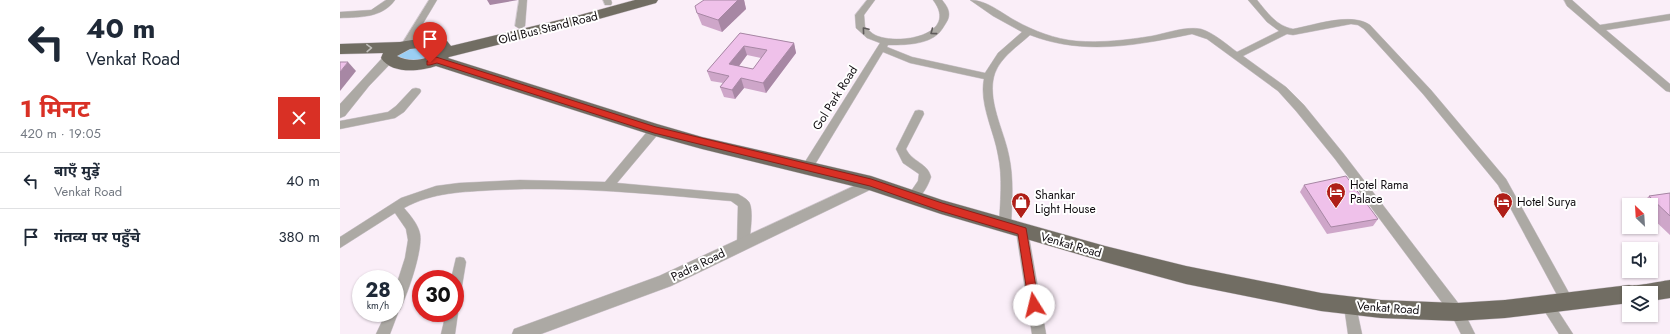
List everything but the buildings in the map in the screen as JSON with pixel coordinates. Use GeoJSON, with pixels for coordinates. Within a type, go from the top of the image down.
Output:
{"type":"FeatureCollection","features":[{"type":"Feature","properties":{"kind":"main road","name":"Old Bus Stand Road"},"geometry":{"type":"LineString","coordinates":[[439,52],[583,19],[652,0]]}},
{"type":"Feature","properties":{"kind":"main road","name":"Old Bus Stand Road"},"geometry":{"type":"LineString","coordinates":[[439,52],[520,26],[611,1]]}},
{"type":"Feature","properties":{"kind":"main road","name":"Venkat Road"},"geometry":{"type":"LineString","coordinates":[[398,50],[430,42],[439,52],[654,130],[871,183],[1014,228],[1186,275],[1350,306],[1381,309],[1457,312],[1568,302],[1622,295]]}},
{"type":"Feature","properties":{"kind":"main road"},"geometry":{"type":"LineString","coordinates":[[340,49],[398,50]]}},
{"type":"Feature","properties":{"kind":"main road"},"geometry":{"type":"LineString","coordinates":[[398,50],[395,63],[410,65],[430,63],[439,52]]}},
{"type":"Feature","properties":{"kind":"main road"},"geometry":{"type":"LineString","coordinates":[[340,60],[398,50]]}},
{"type":"Feature","properties":{"kind":"main road"},"geometry":{"type":"LineString","coordinates":[[1658,291],[1670,289]]}},
{"type":"Feature","properties":{"kind":"street"},"geometry":{"type":"LineString","coordinates":[[340,15],[375,13],[386,6],[391,0]]}},
{"type":"Feature","properties":{"kind":"street"},"geometry":{"type":"LineString","coordinates":[[340,113],[365,83],[398,50],[433,0]]}},
{"type":"Feature","properties":{"kind":"street"},"geometry":{"type":"LineString","coordinates":[[520,26],[523,0]]}},
{"type":"Feature","properties":{"kind":"street"},"geometry":{"type":"LineString","coordinates":[[871,0],[861,4],[858,18],[861,28],[870,37],[910,60],[989,77]]}},
{"type":"Feature","properties":{"kind":"street"},"geometry":{"type":"LineString","coordinates":[[883,45],[914,41],[934,33],[942,23],[945,13],[941,3],[937,0]]}},
{"type":"Feature","properties":{"kind":"street"},"geometry":{"type":"LineString","coordinates":[[974,0],[1029,31],[1061,42],[1088,46],[1118,44],[1192,31],[1199,32],[1210,37],[1282,90],[1300,108],[1339,156],[1457,312],[1468,334]]}},
{"type":"Feature","properties":{"kind":"street"},"geometry":{"type":"LineString","coordinates":[[1252,0],[1275,25],[1286,31],[1293,32],[1350,21],[1361,23],[1367,27],[1427,92],[1502,182],[1518,208],[1568,302]]}},
{"type":"Feature","properties":{"kind":"street"},"geometry":{"type":"LineString","coordinates":[[1568,0],[1570,4],[1670,89]]}},
{"type":"Feature","properties":{"kind":"street"},"geometry":{"type":"LineString","coordinates":[[1599,28],[1670,17]]}},
{"type":"Feature","properties":{"kind":"street"},"geometry":{"type":"LineString","coordinates":[[1029,31],[997,61],[989,77],[988,87],[994,123],[1004,156],[1006,200],[1039,334]]}},
{"type":"Feature","properties":{"kind":"street"},"geometry":{"type":"LineString","coordinates":[[1236,56],[1286,31]]}},
{"type":"Feature","properties":{"kind":"street","name":"Gol Park Road"},"geometry":{"type":"LineString","coordinates":[[807,168],[883,45]]}},
{"type":"Feature","properties":{"kind":"street"},"geometry":{"type":"LineString","coordinates":[[340,125],[391,115],[400,109],[416,91]]}},
{"type":"Feature","properties":{"kind":"street"},"geometry":{"type":"LineString","coordinates":[[913,197],[924,180],[924,173],[919,167],[908,162],[901,149],[919,114]]}},
{"type":"Feature","properties":{"kind":"street"},"geometry":{"type":"LineString","coordinates":[[608,186],[654,130]]}},
{"type":"Feature","properties":{"kind":"street","name":"Padra Road"},"geometry":{"type":"LineString","coordinates":[[520,334],[665,281],[871,183]]}},
{"type":"Feature","properties":{"kind":"street"},"geometry":{"type":"LineString","coordinates":[[340,243],[397,207],[429,192],[450,188],[518,184],[608,186],[734,197],[739,199],[744,204],[745,213],[743,244]]}},
{"type":"Feature","properties":{"kind":"street"},"geometry":{"type":"LineString","coordinates":[[397,207],[411,225],[414,236],[411,255],[404,277]]}},
{"type":"Feature","properties":{"kind":"street"},"geometry":{"type":"LineString","coordinates":[[459,270],[460,262]]}},
{"type":"Feature","properties":{"kind":"street"},"geometry":{"type":"LineString","coordinates":[[1546,304],[1566,334]]}},
{"type":"Feature","properties":{"kind":"street"},"geometry":{"type":"LineString","coordinates":[[1350,306],[1355,334]]}},
{"type":"Feature","properties":{"kind":"street"},"geometry":{"type":"LineString","coordinates":[[383,334],[388,322]]}},
{"type":"Feature","properties":{"kind":"street"},"geometry":{"type":"LineString","coordinates":[[448,334],[450,322]]}},
{"type":"Feature","properties":{"kind":"water"},"geometry":{"type":"Polygon","coordinates":[[[412,43],[446,50],[410,65],[390,53],[412,43]]]}},
{"type":"Feature","properties":{"kind":"place","name":"Hotel Rama Palace"},"geometry":{"type":"Point","coordinates":[1336,209]}},
{"type":"Feature","properties":{"kind":"place","name":"Shankar Light House"},"geometry":{"type":"Point","coordinates":[1021,219]}},
{"type":"Feature","properties":{"kind":"place","name":"Hotel Surya"},"geometry":{"type":"Point","coordinates":[1503,219]}},
{"type":"Feature","properties":{"kind":"route"},"geometry":{"type":"LineString","coordinates":[[430,63],[436,60],[654,130],[690,140],[871,183],[941,207],[1022,231],[1034,305]]}}]}
